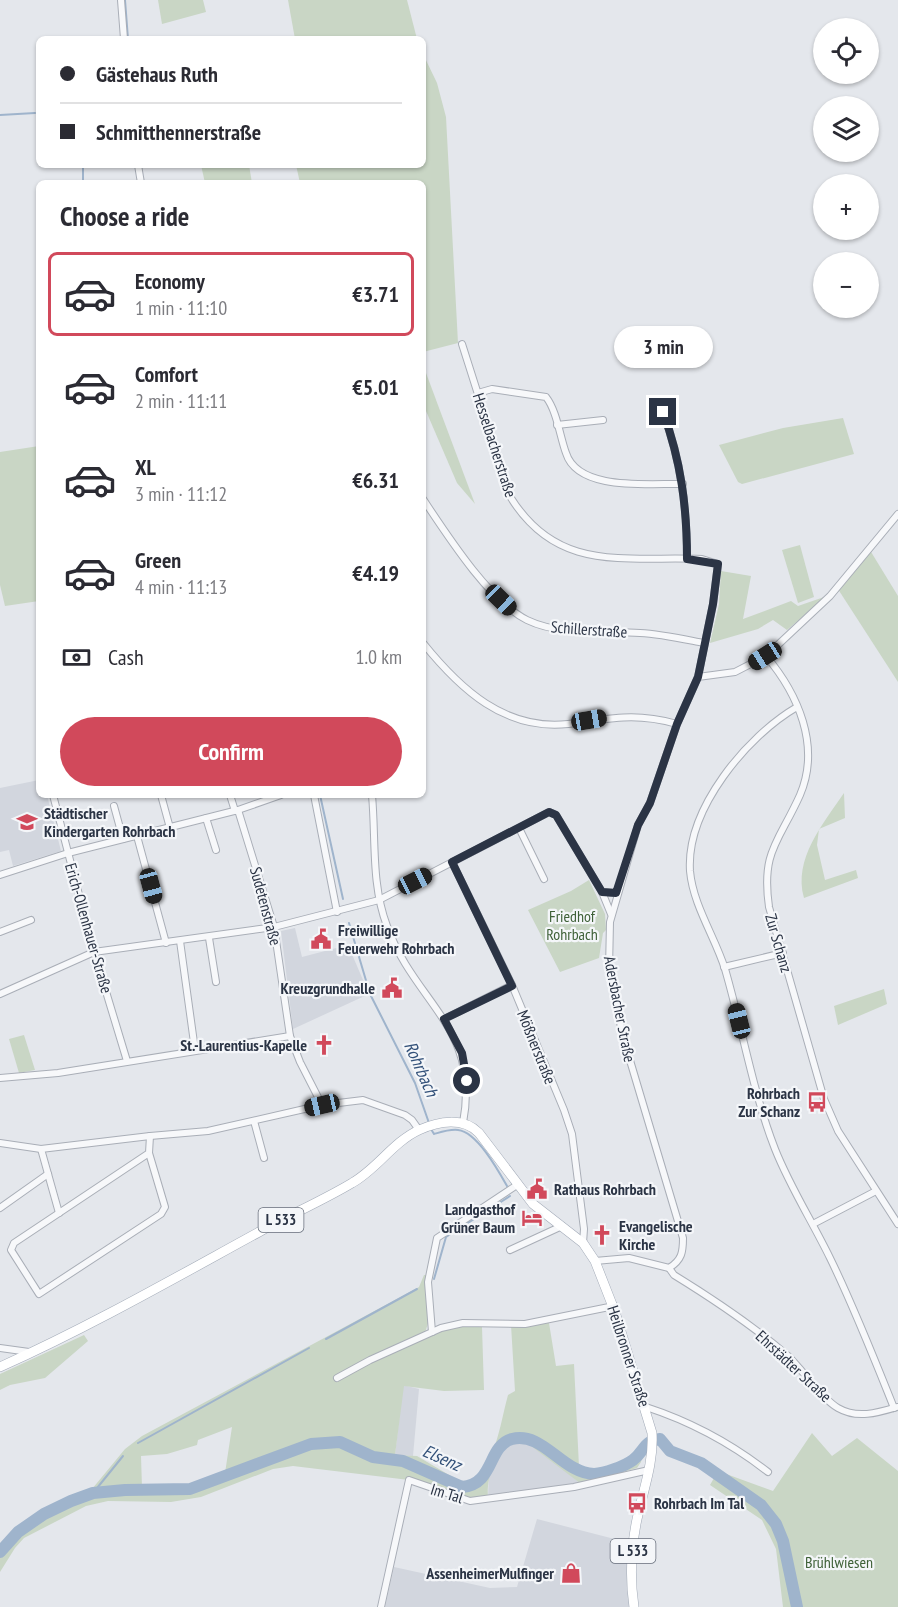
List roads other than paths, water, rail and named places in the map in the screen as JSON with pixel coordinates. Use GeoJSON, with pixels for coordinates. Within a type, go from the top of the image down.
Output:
{"type":"FeatureCollection","features":[{"type":"Feature","properties":{"kind":"main road","name":"Heilbronner Straße"},"geometry":{"type":"LineString","coordinates":[[463,1122],[479,1133],[533,1204],[583,1243],[595,1261],[614,1306],[651,1424],[652,1453],[632,1557],[634,1607]]}},
{"type":"Feature","properties":{"kind":"main road"},"geometry":{"type":"LineString","coordinates":[[427,1128],[463,1122]]}},
{"type":"Feature","properties":{"kind":"main road","name":"L 533"},"geometry":{"type":"LineString","coordinates":[[1,1364],[92,1325],[350,1184],[375,1168],[406,1138],[427,1128]]}},
{"type":"Feature","properties":{"kind":"street"},"geometry":{"type":"LineString","coordinates":[[121,0],[124,36]]}},
{"type":"Feature","properties":{"kind":"street","name":"Hesselbacherstraße"},"geometry":{"type":"LineString","coordinates":[[462,344],[511,498],[525,520],[548,541],[568,550],[590,555],[687,559],[718,564]]}},
{"type":"Feature","properties":{"kind":"street"},"geometry":{"type":"LineString","coordinates":[[478,393],[492,389],[546,397],[567,458],[576,470],[587,476],[617,482],[683,484]]}},
{"type":"Feature","properties":{"kind":"street"},"geometry":{"type":"LineString","coordinates":[[663,412],[678,455],[683,484],[687,516],[687,559]]}},
{"type":"Feature","properties":{"kind":"street"},"geometry":{"type":"LineString","coordinates":[[556,424],[603,420]]}},
{"type":"Feature","properties":{"kind":"street","name":"Schillerstraße"},"geometry":{"type":"LineString","coordinates":[[426,503],[490,590],[512,611],[528,620],[545,626],[643,633],[704,643]]}},
{"type":"Feature","properties":{"kind":"street"},"geometry":{"type":"LineString","coordinates":[[698,677],[735,672],[765,656],[830,596],[898,514]]}},
{"type":"Feature","properties":{"kind":"street","name":"Adersbacher Straße"},"geometry":{"type":"LineString","coordinates":[[669,1268],[679,1262],[683,1252],[683,1238],[622,1037],[609,969],[611,914],[638,825],[650,803],[677,724],[698,677],[713,604],[718,564]]}},
{"type":"Feature","properties":{"kind":"street"},"geometry":{"type":"LineString","coordinates":[[426,646],[471,694],[496,711],[519,720],[540,724],[567,724],[610,716],[631,716],[650,717],[677,724]]}},
{"type":"Feature","properties":{"kind":"street","name":"Zur Schanz"},"geometry":{"type":"LineString","coordinates":[[765,656],[788,687],[797,707],[809,750],[806,778],[766,867],[769,907],[824,1099],[838,1131],[898,1224]]}},
{"type":"Feature","properties":{"kind":"street"},"geometry":{"type":"LineString","coordinates":[[797,707],[762,732],[735,762],[707,804],[693,841],[690,871],[696,897],[724,967],[774,1147],[798,1201],[813,1224],[850,1299],[896,1407]]}},
{"type":"Feature","properties":{"kind":"street","name":"Erich-Ollenhauer-Straße"},"geometry":{"type":"LineString","coordinates":[[54,798],[94,952],[127,1061]]}},
{"type":"Feature","properties":{"kind":"street"},"geometry":{"type":"LineString","coordinates":[[162,798],[170,828]]}},
{"type":"Feature","properties":{"kind":"street","name":"Sudetenstraße"},"geometry":{"type":"LineString","coordinates":[[231,798],[274,927],[290,1036],[322,1105]]}},
{"type":"Feature","properties":{"kind":"street"},"geometry":{"type":"LineString","coordinates":[[0,875],[68,853],[170,828],[272,798]]}},
{"type":"Feature","properties":{"kind":"street"},"geometry":{"type":"LineString","coordinates":[[315,798],[337,912]]}},
{"type":"Feature","properties":{"kind":"street"},"geometry":{"type":"LineString","coordinates":[[372,798],[379,900],[398,952],[444,1019],[462,1053],[467,1097],[463,1122]]}},
{"type":"Feature","properties":{"kind":"street"},"geometry":{"type":"LineString","coordinates":[[114,806],[123,839]]}},
{"type":"Feature","properties":{"kind":"street"},"geometry":{"type":"LineString","coordinates":[[0,994],[94,952],[209,938],[274,927],[379,900],[549,812],[556,815],[602,892],[611,914]]}},
{"type":"Feature","properties":{"kind":"street"},"geometry":{"type":"LineString","coordinates":[[206,818],[216,850]]}},
{"type":"Feature","properties":{"kind":"street"},"geometry":{"type":"LineString","coordinates":[[519,828],[544,879]]}},
{"type":"Feature","properties":{"kind":"street"},"geometry":{"type":"LineString","coordinates":[[137,836],[166,943]]}},
{"type":"Feature","properties":{"kind":"street","name":"Mößnerstraße"},"geometry":{"type":"LineString","coordinates":[[452,862],[512,986],[572,1134],[584,1229],[583,1243]]}},
{"type":"Feature","properties":{"kind":"street"},"geometry":{"type":"LineString","coordinates":[[602,892],[616,893]]}},
{"type":"Feature","properties":{"kind":"street"},"geometry":{"type":"LineString","coordinates":[[0,932],[31,920]]}},
{"type":"Feature","properties":{"kind":"street"},"geometry":{"type":"LineString","coordinates":[[209,938],[216,982]]}},
{"type":"Feature","properties":{"kind":"street"},"geometry":{"type":"LineString","coordinates":[[180,941],[195,1050]]}},
{"type":"Feature","properties":{"kind":"street"},"geometry":{"type":"LineString","coordinates":[[724,967],[783,953]]}},
{"type":"Feature","properties":{"kind":"street"},"geometry":{"type":"LineString","coordinates":[[444,1019],[512,986]]}},
{"type":"Feature","properties":{"kind":"street"},"geometry":{"type":"LineString","coordinates":[[0,1078],[57,1072],[290,1036]]}},
{"type":"Feature","properties":{"kind":"street"},"geometry":{"type":"LineString","coordinates":[[0,1143],[41,1149],[208,1131],[322,1105],[363,1100],[405,1115],[427,1128]]}},
{"type":"Feature","properties":{"kind":"street"},"geometry":{"type":"LineString","coordinates":[[254,1121],[264,1158]]}},
{"type":"Feature","properties":{"kind":"street"},"geometry":{"type":"LineString","coordinates":[[149,1153],[14,1242],[11,1250],[39,1294],[161,1214],[165,1207],[149,1153],[150,1136]]}},
{"type":"Feature","properties":{"kind":"street"},"geometry":{"type":"LineString","coordinates":[[41,1149],[58,1213]]}},
{"type":"Feature","properties":{"kind":"street"},"geometry":{"type":"LineString","coordinates":[[0,1208],[48,1174]]}},
{"type":"Feature","properties":{"kind":"street"},"geometry":{"type":"LineString","coordinates":[[432,1332],[428,1282],[437,1238],[449,1227],[518,1185]]}},
{"type":"Feature","properties":{"kind":"street"},"geometry":{"type":"LineString","coordinates":[[813,1224],[876,1191]]}},
{"type":"Feature","properties":{"kind":"street"},"geometry":{"type":"LineString","coordinates":[[510,1250],[562,1226]]}},
{"type":"Feature","properties":{"kind":"street"},"geometry":{"type":"LineString","coordinates":[[595,1261],[629,1258],[669,1268]]}},
{"type":"Feature","properties":{"kind":"street","name":"Ehrstädter Straße"},"geometry":{"type":"LineString","coordinates":[[669,1268],[674,1275],[761,1334],[806,1374],[837,1408],[853,1414],[869,1414],[896,1407]]}},
{"type":"Feature","properties":{"kind":"street"},"geometry":{"type":"LineString","coordinates":[[337,1378],[370,1360],[432,1332],[463,1323],[525,1324],[614,1306]]}},
{"type":"Feature","properties":{"kind":"street"},"geometry":{"type":"LineString","coordinates":[[0,1348],[16,1353],[32,1352]]}},
{"type":"Feature","properties":{"kind":"street"},"geometry":{"type":"LineString","coordinates":[[646,1407],[724,1443],[768,1472]]}},
{"type":"Feature","properties":{"kind":"street","name":"Im Tal"},"geometry":{"type":"LineString","coordinates":[[381,1607],[409,1480],[470,1500],[574,1487],[649,1470]]}},
{"type":"Feature","properties":{"kind":"waterway","name":"Rohrbach"},"geometry":{"type":"LineString","coordinates":[[125,0],[128,36]]}},
{"type":"Feature","properties":{"kind":"waterway"},"geometry":{"type":"LineString","coordinates":[[0,115],[35,113]]}},
{"type":"Feature","properties":{"kind":"waterway","name":"Rohrbach"},"geometry":{"type":"LineString","coordinates":[[83,168],[83,180]]}},
{"type":"Feature","properties":{"kind":"waterway","name":"Rohrbach"},"geometry":{"type":"LineString","coordinates":[[321,798],[343,899]]}},
{"type":"Feature","properties":{"kind":"waterway","name":"Rohrbach"},"geometry":{"type":"LineString","coordinates":[[349,923],[370,994],[415,1083],[429,1123]]}},
{"type":"Feature","properties":{"kind":"waterway","name":"Rohrbach"},"geometry":{"type":"LineString","coordinates":[[431,1129],[434,1134],[458,1130],[472,1137],[486,1153],[507,1186]]}},
{"type":"Feature","properties":{"kind":"waterway","name":"Rohrbach"},"geometry":{"type":"LineString","coordinates":[[434,1279],[446,1237],[510,1196]]}},
{"type":"Feature","properties":{"kind":"waterway","name":"Rohrbach"},"geometry":{"type":"LineString","coordinates":[[326,1339],[417,1289]]}},
{"type":"Feature","properties":{"kind":"waterway","name":"Rohrbach"},"geometry":{"type":"LineString","coordinates":[[138,1443],[309,1348]]}},
{"type":"Feature","properties":{"kind":"waterway","name":"Elsenz"},"geometry":{"type":"LineString","coordinates":[[0,1552],[18,1532],[44,1514],[93,1493],[190,1489],[311,1444],[340,1442],[373,1457],[403,1461],[462,1487],[480,1479],[498,1449],[512,1439],[523,1438],[533,1441],[572,1467],[594,1474],[625,1465],[637,1457],[647,1444],[660,1439],[670,1451],[701,1463],[761,1505],[776,1524],[783,1541],[797,1607]]}},
{"type":"Feature","properties":{"kind":"waterway","name":"Rohrbach"},"geometry":{"type":"LineString","coordinates":[[93,1493],[123,1456]]}},
{"type":"Feature","properties":{"kind":"place","name":"Städtischer Kindergarten Rohrbach"},"geometry":{"type":"Point","coordinates":[27,822]}},
{"type":"Feature","properties":{"kind":"place","name":"Freiwillige Feuerwehr Rohrbach"},"geometry":{"type":"Point","coordinates":[321,939]}},
{"type":"Feature","properties":{"kind":"place","name":"Kreuzgrundhalle"},"geometry":{"type":"Point","coordinates":[392,988]}},
{"type":"Feature","properties":{"kind":"place","name":"St.-Laurentius-Kapelle"},"geometry":{"type":"Point","coordinates":[324,1045]}},
{"type":"Feature","properties":{"kind":"place","name":"Rohrbach Zur Schanz"},"geometry":{"type":"Point","coordinates":[817,1102]}},
{"type":"Feature","properties":{"kind":"place","name":"Rathaus Rohrbach"},"geometry":{"type":"Point","coordinates":[537,1189]}},
{"type":"Feature","properties":{"kind":"place","name":"Landgasthof Grüner Baum"},"geometry":{"type":"Point","coordinates":[532,1218]}},
{"type":"Feature","properties":{"kind":"place","name":"Evangelische Kirche"},"geometry":{"type":"Point","coordinates":[602,1235]}},
{"type":"Feature","properties":{"kind":"place","name":"Rohrbach Im Tal"},"geometry":{"type":"Point","coordinates":[637,1503]}},
{"type":"Feature","properties":{"kind":"place","name":"AssenheimerMulfinger"},"geometry":{"type":"Point","coordinates":[571,1573]}},
{"type":"Feature","properties":{"kind":"park label","name":"Friedhof Rohrbach"},"geometry":{"type":"Point","coordinates":[572,925]}},
{"type":"Feature","properties":{"kind":"park label","name":"Brühlwiesen"},"geometry":{"type":"Point","coordinates":[839,1562]}}]}
